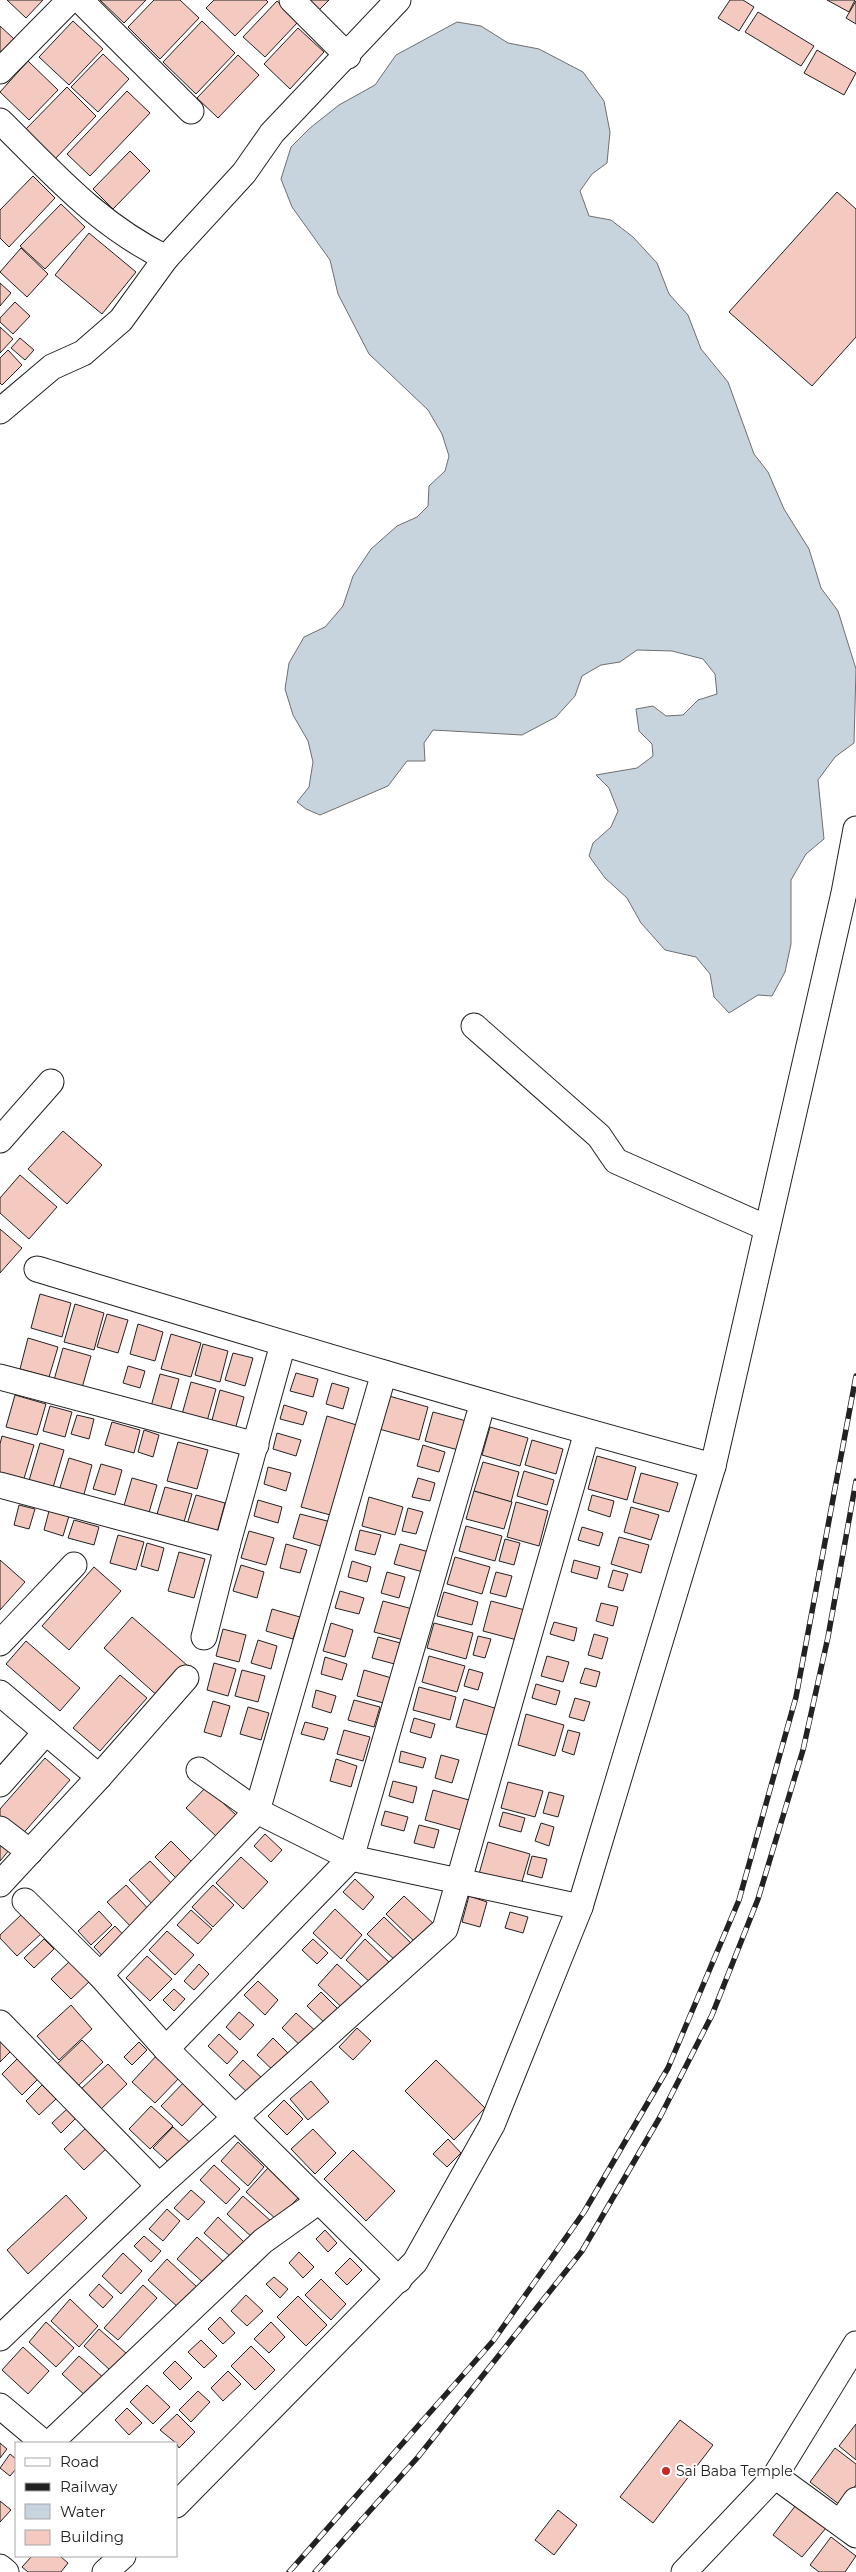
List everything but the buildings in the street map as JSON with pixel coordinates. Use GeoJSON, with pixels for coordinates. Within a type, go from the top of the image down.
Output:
{"type":"FeatureCollection","features":[{"type":"Feature","properties":{"kind":"street"},"geometry":{"type":"LineString","coordinates":[[0,71],[70,0]]}},
{"type":"Feature","properties":{"kind":"street"},"geometry":{"type":"LineString","coordinates":[[80,0],[191,111]]}},
{"type":"Feature","properties":{"kind":"street"},"geometry":{"type":"LineString","coordinates":[[292,0],[348,56]]}},
{"type":"Feature","properties":{"kind":"street"},"geometry":{"type":"LineString","coordinates":[[0,411],[52,367],[83,353],[121,320],[166,258],[244,173],[272,134],[348,56],[398,0]]}},
{"type":"Feature","properties":{"kind":"street"},"geometry":{"type":"LineString","coordinates":[[0,121],[93,213],[140,245],[166,258]]}},
{"type":"Feature","properties":{"kind":"street"},"geometry":{"type":"LineString","coordinates":[[178,2503],[416,2262],[492,2126],[580,1907],[713,1466],[844,894],[856,830]]}},
{"type":"Feature","properties":{"kind":"street"},"geometry":{"type":"LineString","coordinates":[[474,1026],[599,1136],[616,1161],[767,1228]]}},
{"type":"Feature","properties":{"kind":"street"},"geometry":{"type":"LineString","coordinates":[[0,1140],[51,1082]]}},
{"type":"Feature","properties":{"kind":"street"},"geometry":{"type":"LineString","coordinates":[[37,1269],[283,1344],[587,1432],[713,1466]]}},
{"type":"Feature","properties":{"kind":"street"},"geometry":{"type":"LineString","coordinates":[[204,1637],[226,1546],[283,1344]]}},
{"type":"Feature","properties":{"kind":"street"},"geometry":{"type":"LineString","coordinates":[[100,1975],[257,1811],[384,1373]]}},
{"type":"Feature","properties":{"kind":"street"},"geometry":{"type":"LineString","coordinates":[[0,1377],[256,1445]]}},
{"type":"Feature","properties":{"kind":"street"},"geometry":{"type":"LineString","coordinates":[[166,2049],[351,1858],[483,1402]]}},
{"type":"Feature","properties":{"kind":"street"},"geometry":{"type":"LineString","coordinates":[[0,2338],[159,2186],[236,2119],[444,1929],[587,1432]]}},
{"type":"Feature","properties":{"kind":"street"},"geometry":{"type":"LineString","coordinates":[[0,1485],[226,1546]]}},
{"type":"Feature","properties":{"kind":"street"},"geometry":{"type":"LineString","coordinates":[[0,1643],[74,1565]]}},
{"type":"Feature","properties":{"kind":"street"},"geometry":{"type":"LineString","coordinates":[[0,1884],[99,1777],[186,1678]]}},
{"type":"Feature","properties":{"kind":"street"},"geometry":{"type":"LineString","coordinates":[[0,1693],[99,1777]]}},
{"type":"Feature","properties":{"kind":"street"},"geometry":{"type":"LineString","coordinates":[[0,1784],[46,1732]]}},
{"type":"Feature","properties":{"kind":"street"},"geometry":{"type":"LineString","coordinates":[[199,1770],[257,1811],[351,1858],[458,1879],[580,1907]]}},
{"type":"Feature","properties":{"kind":"street"},"geometry":{"type":"LineString","coordinates":[[0,1829],[30,1852]]}},
{"type":"Feature","properties":{"kind":"street"},"geometry":{"type":"LineString","coordinates":[[24,1901],[100,1975],[166,2049],[399,2280]]}},
{"type":"Feature","properties":{"kind":"street"},"geometry":{"type":"LineString","coordinates":[[0,2024],[159,2186]]}},
{"type":"Feature","properties":{"kind":"street"},"geometry":{"type":"LineString","coordinates":[[51,2442],[263,2240],[319,2201]]}},
{"type":"Feature","properties":{"kind":"street"},"geometry":{"type":"LineString","coordinates":[[684,2572],[775,2476],[856,2344]]}},
{"type":"Feature","properties":{"kind":"street"},"geometry":{"type":"LineString","coordinates":[[0,2406],[43,2442]]}},
{"type":"Feature","properties":{"kind":"street"},"geometry":{"type":"LineString","coordinates":[[775,2476],[848,2529],[856,2500]]}},
{"type":"Feature","properties":{"kind":"street"},"geometry":{"type":"LineString","coordinates":[[105,2572],[122,2557]]}},
{"type":"Feature","properties":{"kind":"street"},"geometry":{"type":"LineString","coordinates":[[0,2567],[6,2572]]}},
{"type":"Feature","properties":{"kind":"water"},"geometry":{"type":"Polygon","coordinates":[[[457,22],[481,26],[508,43],[539,49],[583,72],[604,101],[610,132],[607,163],[592,174],[580,191],[589,216],[611,220],[633,237],[657,263],[669,294],[688,315],[701,349],[728,382],[754,454],[768,472],[784,509],[809,549],[821,588],[838,611],[856,669],[854,743],[835,757],[818,780],[824,839],[806,854],[791,880],[791,944],[785,972],[772,996],[758,995],[729,1013],[714,997],[710,974],[696,957],[665,950],[641,923],[627,898],[605,878],[589,856],[593,843],[611,827],[618,811],[609,788],[596,775],[637,768],[653,756],[652,744],[639,731],[636,709],[653,706],[666,716],[683,715],[698,700],[717,694],[715,674],[703,659],[672,651],[637,650],[620,662],[601,665],[582,676],[575,696],[556,717],[522,735],[433,730],[424,743],[425,761],[407,761],[388,786],[320,815],[306,809],[297,802],[309,787],[313,762],[308,741],[293,715],[285,689],[289,663],[304,637],[325,627],[343,606],[353,576],[371,549],[397,526],[417,517],[428,506],[429,486],[445,471],[449,456],[442,434],[428,410],[369,354],[338,294],[330,260],[292,207],[281,179],[291,147],[310,128],[339,105],[375,85],[396,55],[457,22]]]}},
{"type":"Feature","properties":{"kind":"railway"},"geometry":{"type":"LineString","coordinates":[[289,2572],[493,2341],[584,2212],[668,2068],[739,1900],[796,1697],[856,1376]]}},
{"type":"Feature","properties":{"kind":"railway"},"geometry":{"type":"LineString","coordinates":[[315,2572],[418,2457],[582,2251],[660,2117],[712,2015],[758,1899],[803,1750],[828,1637],[856,1481]]}},
{"type":"Feature","properties":{"kind":"place","name":"Sai Baba Temple"},"geometry":{"type":"Point","coordinates":[666,2471]}}]}
